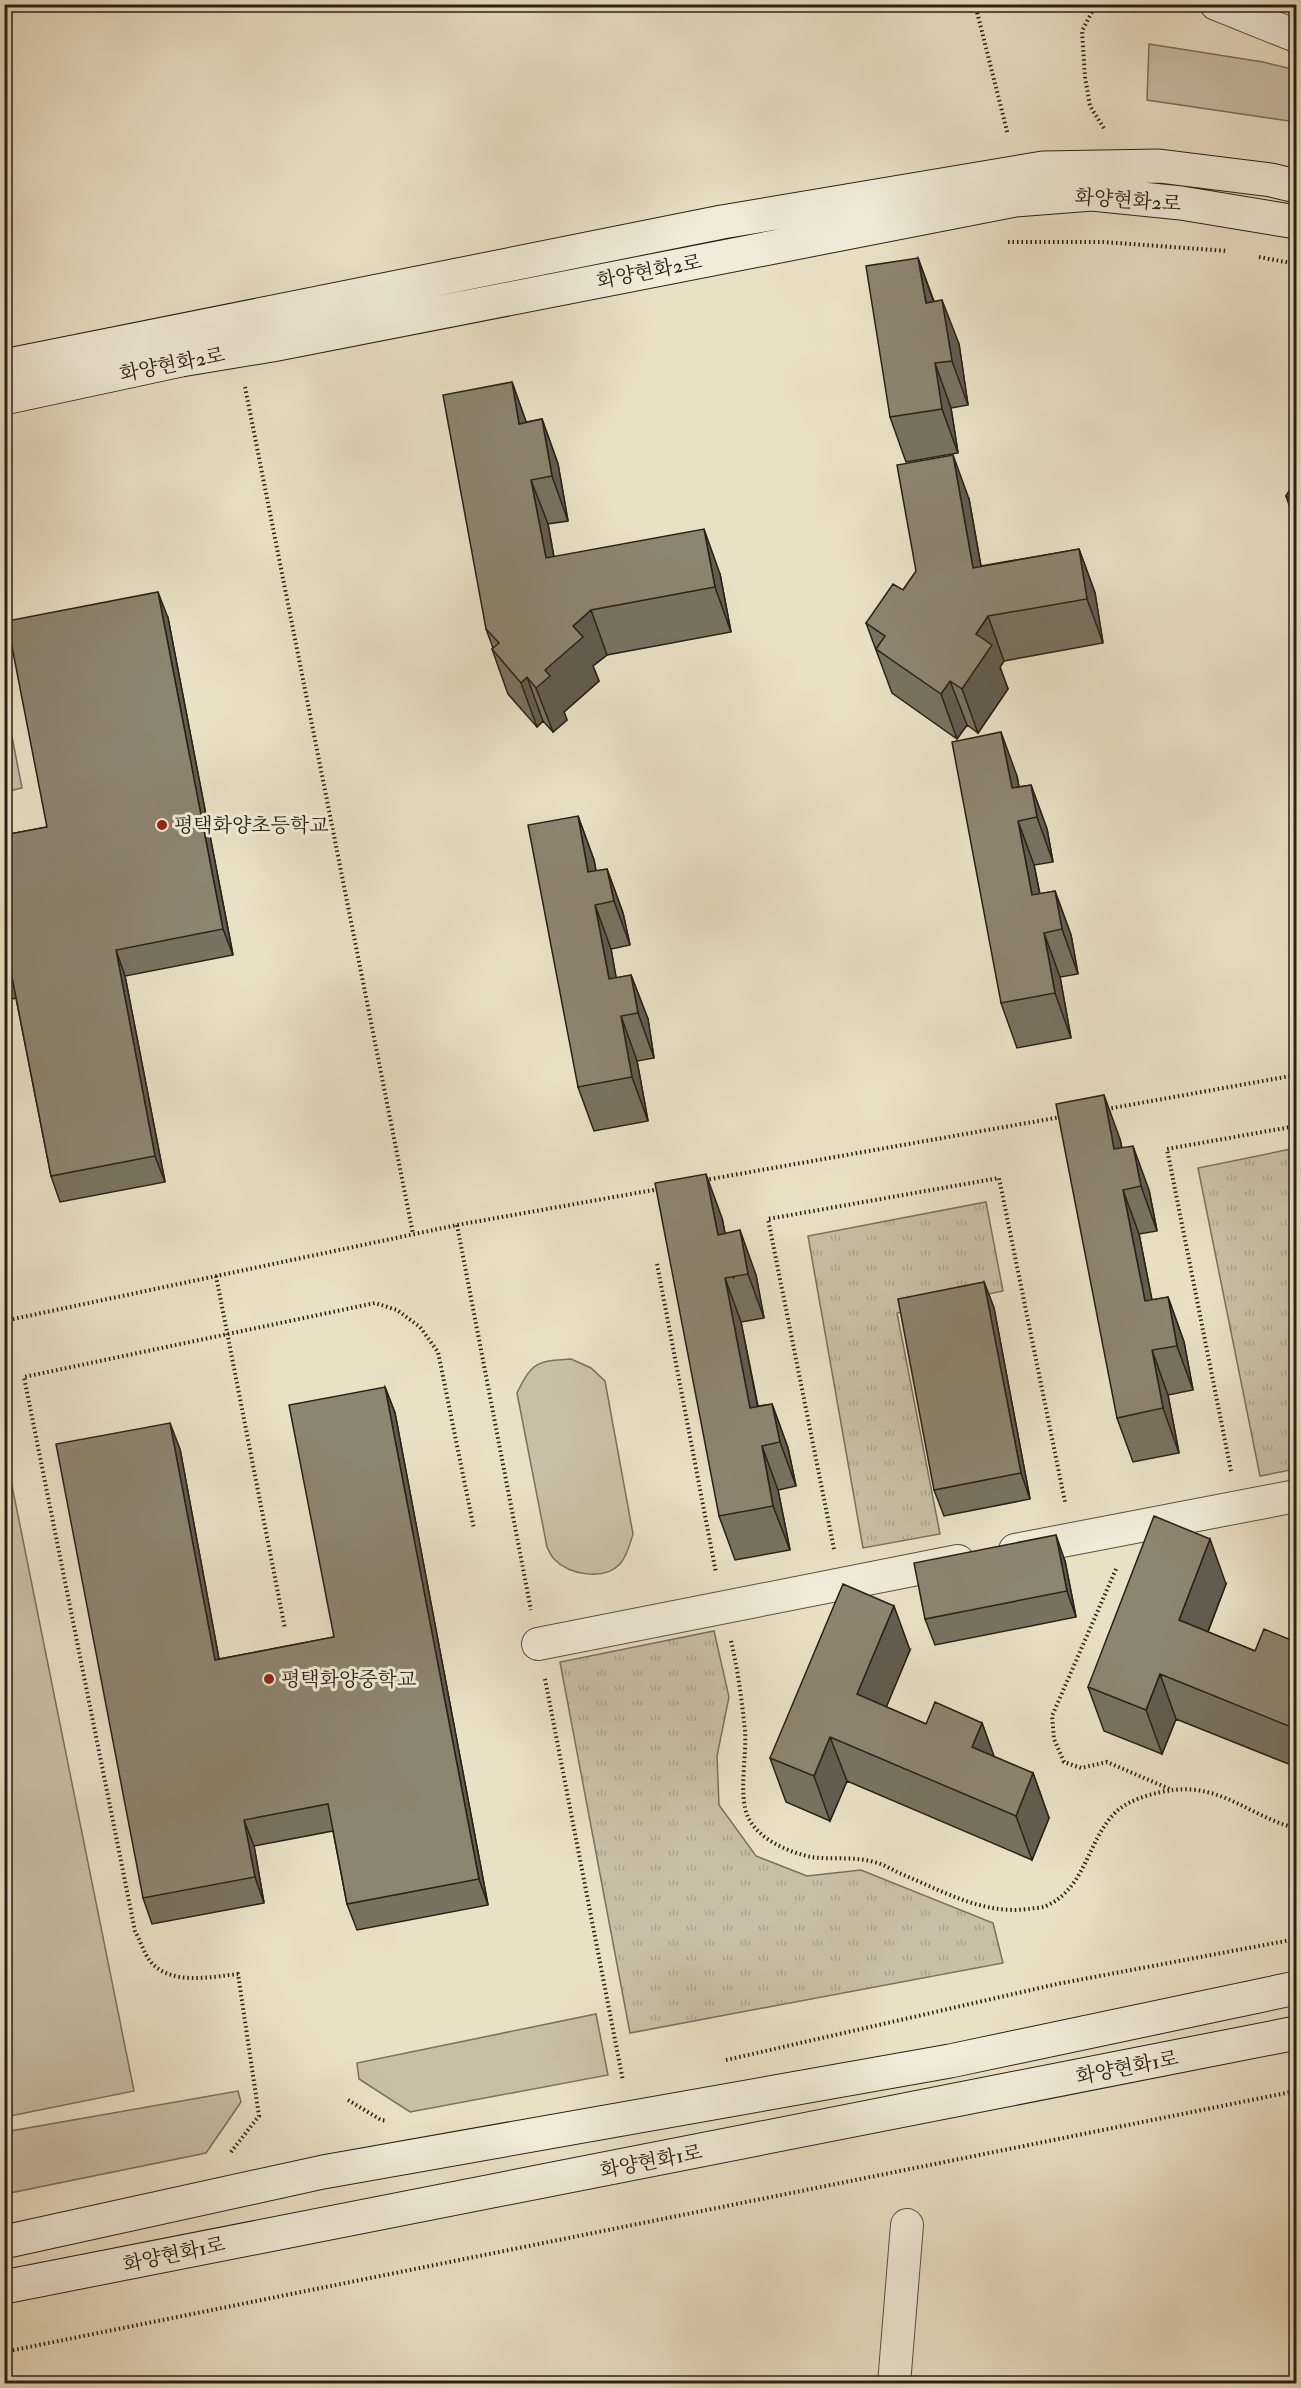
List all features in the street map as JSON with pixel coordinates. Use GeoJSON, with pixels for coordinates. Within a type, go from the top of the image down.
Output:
{"type":"FeatureCollection","features":[{"type":"Feature","properties":{"kind":"street"},"geometry":{"type":"LineString","coordinates":[[1216,4],[1296,36]]}},
{"type":"Feature","properties":{"kind":"street","name":"화양현화2로"},"geometry":{"type":"LineString","coordinates":[[4,366],[722,222],[1042,168],[1159,166],[1271,180],[1296,186]]}},
{"type":"Feature","properties":{"kind":"street","name":"화양현화2로"},"geometry":{"type":"LineString","coordinates":[[4,398],[182,360],[284,343],[1015,200],[1092,194],[1181,203],[1296,222]]}},
{"type":"Feature","properties":{"kind":"street"},"geometry":{"type":"LineString","coordinates":[[538,1644],[1296,1496]]}},
{"type":"Feature","properties":{"kind":"street"},"geometry":{"type":"LineString","coordinates":[[4,2242],[323,2172],[950,2061],[1296,1988]]}},
{"type":"Feature","properties":{"kind":"street","name":"화양현화1로"},"geometry":{"type":"LineString","coordinates":[[4,2288],[1296,2033]]}},
{"type":"Feature","properties":{"kind":"street"},"geometry":{"type":"LineString","coordinates":[[894,2384],[907,2225]]}},
{"type":"Feature","properties":{"kind":"path"},"geometry":{"type":"LineString","coordinates":[[975,4],[1009,138]]}},
{"type":"Feature","properties":{"kind":"path"},"geometry":{"type":"LineString","coordinates":[[1096,4],[1082,31],[1084,66],[1090,106],[1104,130]]}},
{"type":"Feature","properties":{"kind":"path"},"geometry":{"type":"LineString","coordinates":[[996,242],[1103,242],[1236,252]]}},
{"type":"Feature","properties":{"kind":"path"},"geometry":{"type":"LineString","coordinates":[[1256,256],[1296,264]]}},
{"type":"Feature","properties":{"kind":"path"},"geometry":{"type":"LineString","coordinates":[[243,376],[413,1234]]}},
{"type":"Feature","properties":{"kind":"path"},"geometry":{"type":"LineString","coordinates":[[1098,1110],[1296,1075]]}},
{"type":"Feature","properties":{"kind":"path"},"geometry":{"type":"LineString","coordinates":[[702,1181],[1063,1117]]}},
{"type":"Feature","properties":{"kind":"path"},"geometry":{"type":"LineString","coordinates":[[1238,1507],[1167,1149],[1296,1126]]}},
{"type":"Feature","properties":{"kind":"path"},"geometry":{"type":"LineString","coordinates":[[841,1584],[768,1219],[999,1178],[1072,1538]]}},
{"type":"Feature","properties":{"kind":"path"},"geometry":{"type":"LineString","coordinates":[[4,1321],[413,1234],[667,1187]]}},
{"type":"Feature","properties":{"kind":"path"},"geometry":{"type":"LineString","coordinates":[[657,1264],[723,1608],[734,1654],[745,1733],[743,1786],[748,1816],[762,1835],[787,1849],[812,1857],[874,1862],[974,1905],[1011,1911],[1044,1907],[1067,1893],[1081,1872],[1097,1838],[1119,1810],[1146,1796],[1173,1790],[1201,1789],[1222,1796],[1282,1825],[1296,1828]]}},
{"type":"Feature","properties":{"kind":"path"},"geometry":{"type":"LineString","coordinates":[[216,1276],[285,1629]]}},
{"type":"Feature","properties":{"kind":"path"},"geometry":{"type":"LineString","coordinates":[[260,2116],[238,1974],[194,1978],[167,1974],[150,1961],[135,1931],[24,1377],[375,1303],[397,1310],[420,1327],[438,1352],[474,1529]]}},
{"type":"Feature","properties":{"kind":"path"},"geometry":{"type":"LineString","coordinates":[[1135,1527],[1052,1716],[1054,1739],[1064,1762],[1081,1768],[1107,1762],[1173,1790]]}},
{"type":"Feature","properties":{"kind":"path"},"geometry":{"type":"LineString","coordinates":[[715,2062],[1057,1984],[1296,1939]]}},
{"type":"Feature","properties":{"kind":"path"},"geometry":{"type":"LineString","coordinates":[[612,2086],[624,2083]]}},
{"type":"Feature","properties":{"kind":"path"},"geometry":{"type":"LineString","coordinates":[[4,2352],[1296,2091]]}},
{"type":"Feature","properties":{"kind":"path"},"geometry":{"type":"LineString","coordinates":[[348,2100],[381,2120],[393,2122]]}},
{"type":"Feature","properties":{"kind":"green space"},"geometry":{"type":"Polygon","coordinates":[[[1149,44],[1263,62],[1296,70],[1296,122],[1147,100],[1149,44]]]}},
{"type":"Feature","properties":{"kind":"green space"},"geometry":{"type":"Polygon","coordinates":[[[5,701],[22,788],[4,792],[5,701]]]}},
{"type":"Feature","properties":{"kind":"green space"},"geometry":{"type":"Polygon","coordinates":[[[1296,1148],[1296,1469],[1260,1476],[1198,1168],[1296,1148]]]}},
{"type":"Feature","properties":{"kind":"green space"},"geometry":{"type":"Polygon","coordinates":[[[986,1202],[1003,1291],[897,1313],[940,1534],[863,1548],[808,1236],[986,1202]]]}},
{"type":"Feature","properties":{"kind":"green space"},"geometry":{"type":"Polygon","coordinates":[[[571,1359],[591,1368],[605,1381],[633,1534],[620,1564],[605,1573],[587,1574],[568,1569],[554,1559],[547,1547],[517,1393],[527,1375],[537,1365],[543,1362],[571,1359]]]}},
{"type":"Feature","properties":{"kind":"green space"},"geometry":{"type":"Polygon","coordinates":[[[4,1446],[134,2091],[5,2117],[4,2117],[4,1446]]]}},
{"type":"Feature","properties":{"kind":"green space"},"geometry":{"type":"Polygon","coordinates":[[[714,1631],[729,1697],[717,1756],[719,1805],[756,1856],[807,1876],[861,1870],[993,1923],[1003,1963],[630,2033],[560,1662],[714,1631]]]}},
{"type":"Feature","properties":{"kind":"green space"},"geometry":{"type":"Polygon","coordinates":[[[596,2014],[608,2075],[410,2112],[359,2079],[357,2063],[596,2014]]]}},
{"type":"Feature","properties":{"kind":"green space"},"geometry":{"type":"Polygon","coordinates":[[[238,2091],[241,2102],[206,2153],[5,2194],[5,2132],[238,2091]]]}},
{"type":"Feature","properties":{"kind":"building"},"geometry":{"type":"Polygon","coordinates":[[[918,258],[926,303],[942,300],[952,361],[935,363],[942,409],[890,417],[866,266],[918,258]]]}},
{"type":"Feature","properties":{"kind":"building"},"geometry":{"type":"Polygon","coordinates":[[[512,382],[519,424],[542,419],[552,476],[531,480],[546,558],[704,529],[715,587],[591,610],[573,626],[583,637],[545,670],[550,676],[536,688],[527,677],[521,683],[492,649],[499,643],[486,629],[443,395],[512,382]]]}},
{"type":"Feature","properties":{"kind":"building"},"geometry":{"type":"Polygon","coordinates":[[[953,455],[973,568],[1079,549],[1087,599],[988,616],[976,634],[992,645],[962,689],[950,681],[941,694],[876,649],[885,636],[866,623],[893,584],[903,590],[916,571],[897,465],[953,455]]]}},
{"type":"Feature","properties":{"kind":"building"},"geometry":{"type":"Polygon","coordinates":[[[1296,480],[1296,503],[1286,496],[1296,480]]]}},
{"type":"Feature","properties":{"kind":"building","name":"평택화양초등학교"},"geometry":{"type":"Polygon","coordinates":[[[158,592],[223,929],[116,950],[155,1156],[51,1176],[11,972],[4,973],[4,835],[47,827],[7,621],[158,592]]]}},
{"type":"Feature","properties":{"kind":"building"},"geometry":{"type":"Polygon","coordinates":[[[1001,732],[1012,788],[1031,785],[1037,817],[1018,821],[1032,895],[1055,891],[1062,929],[1044,933],[1055,993],[1001,1003],[952,742],[1001,732]]]}},
{"type":"Feature","properties":{"kind":"building"},"geometry":{"type":"Polygon","coordinates":[[[578,816],[588,872],[607,869],[614,901],[595,905],[609,979],[631,975],[638,1013],[621,1016],[632,1077],[578,1087],[528,825],[578,816]]]}},
{"type":"Feature","properties":{"kind":"building"},"geometry":{"type":"Polygon","coordinates":[[[1104,1095],[1114,1149],[1133,1146],[1141,1186],[1123,1190],[1145,1301],[1168,1297],[1177,1346],[1152,1350],[1163,1408],[1117,1418],[1056,1104],[1104,1095]]]}},
{"type":"Feature","properties":{"kind":"building"},"geometry":{"type":"Polygon","coordinates":[[[706,1174],[718,1235],[740,1230],[748,1274],[725,1278],[750,1408],[772,1404],[780,1442],[762,1446],[773,1506],[719,1516],[655,1183],[706,1174]]]}},
{"type":"Feature","properties":{"kind":"building"},"geometry":{"type":"Polygon","coordinates":[[[984,1282],[1021,1473],[934,1490],[898,1299],[984,1282]]]}},
{"type":"Feature","properties":{"kind":"building","name":"평택화양중학교"},"geometry":{"type":"Polygon","coordinates":[[[385,1387],[479,1879],[347,1904],[328,1804],[244,1820],[255,1877],[143,1898],[56,1444],[170,1423],[215,1660],[334,1637],[289,1405],[385,1387]]]}},
{"type":"Feature","properties":{"kind":"building"},"geometry":{"type":"Polygon","coordinates":[[[1154,1516],[1210,1539],[1179,1620],[1255,1651],[1264,1629],[1296,1642],[1296,1729],[1160,1674],[1146,1710],[1088,1687],[1154,1516]]]}},
{"type":"Feature","properties":{"kind":"building"},"geometry":{"type":"Polygon","coordinates":[[[1056,1535],[1067,1591],[925,1619],[914,1563],[1056,1535]]]}},
{"type":"Feature","properties":{"kind":"building"},"geometry":{"type":"Polygon","coordinates":[[[843,1584],[894,1606],[857,1694],[926,1724],[935,1702],[982,1723],[972,1747],[1033,1773],[1016,1816],[830,1737],[814,1776],[770,1758],[843,1584]]]}},
{"type":"Feature","properties":{"kind":"place","name":"평택화양초등학교"},"geometry":{"type":"Point","coordinates":[162,825]}},
{"type":"Feature","properties":{"kind":"place","name":"평택화양중학교"},"geometry":{"type":"Point","coordinates":[269,1679]}}]}
